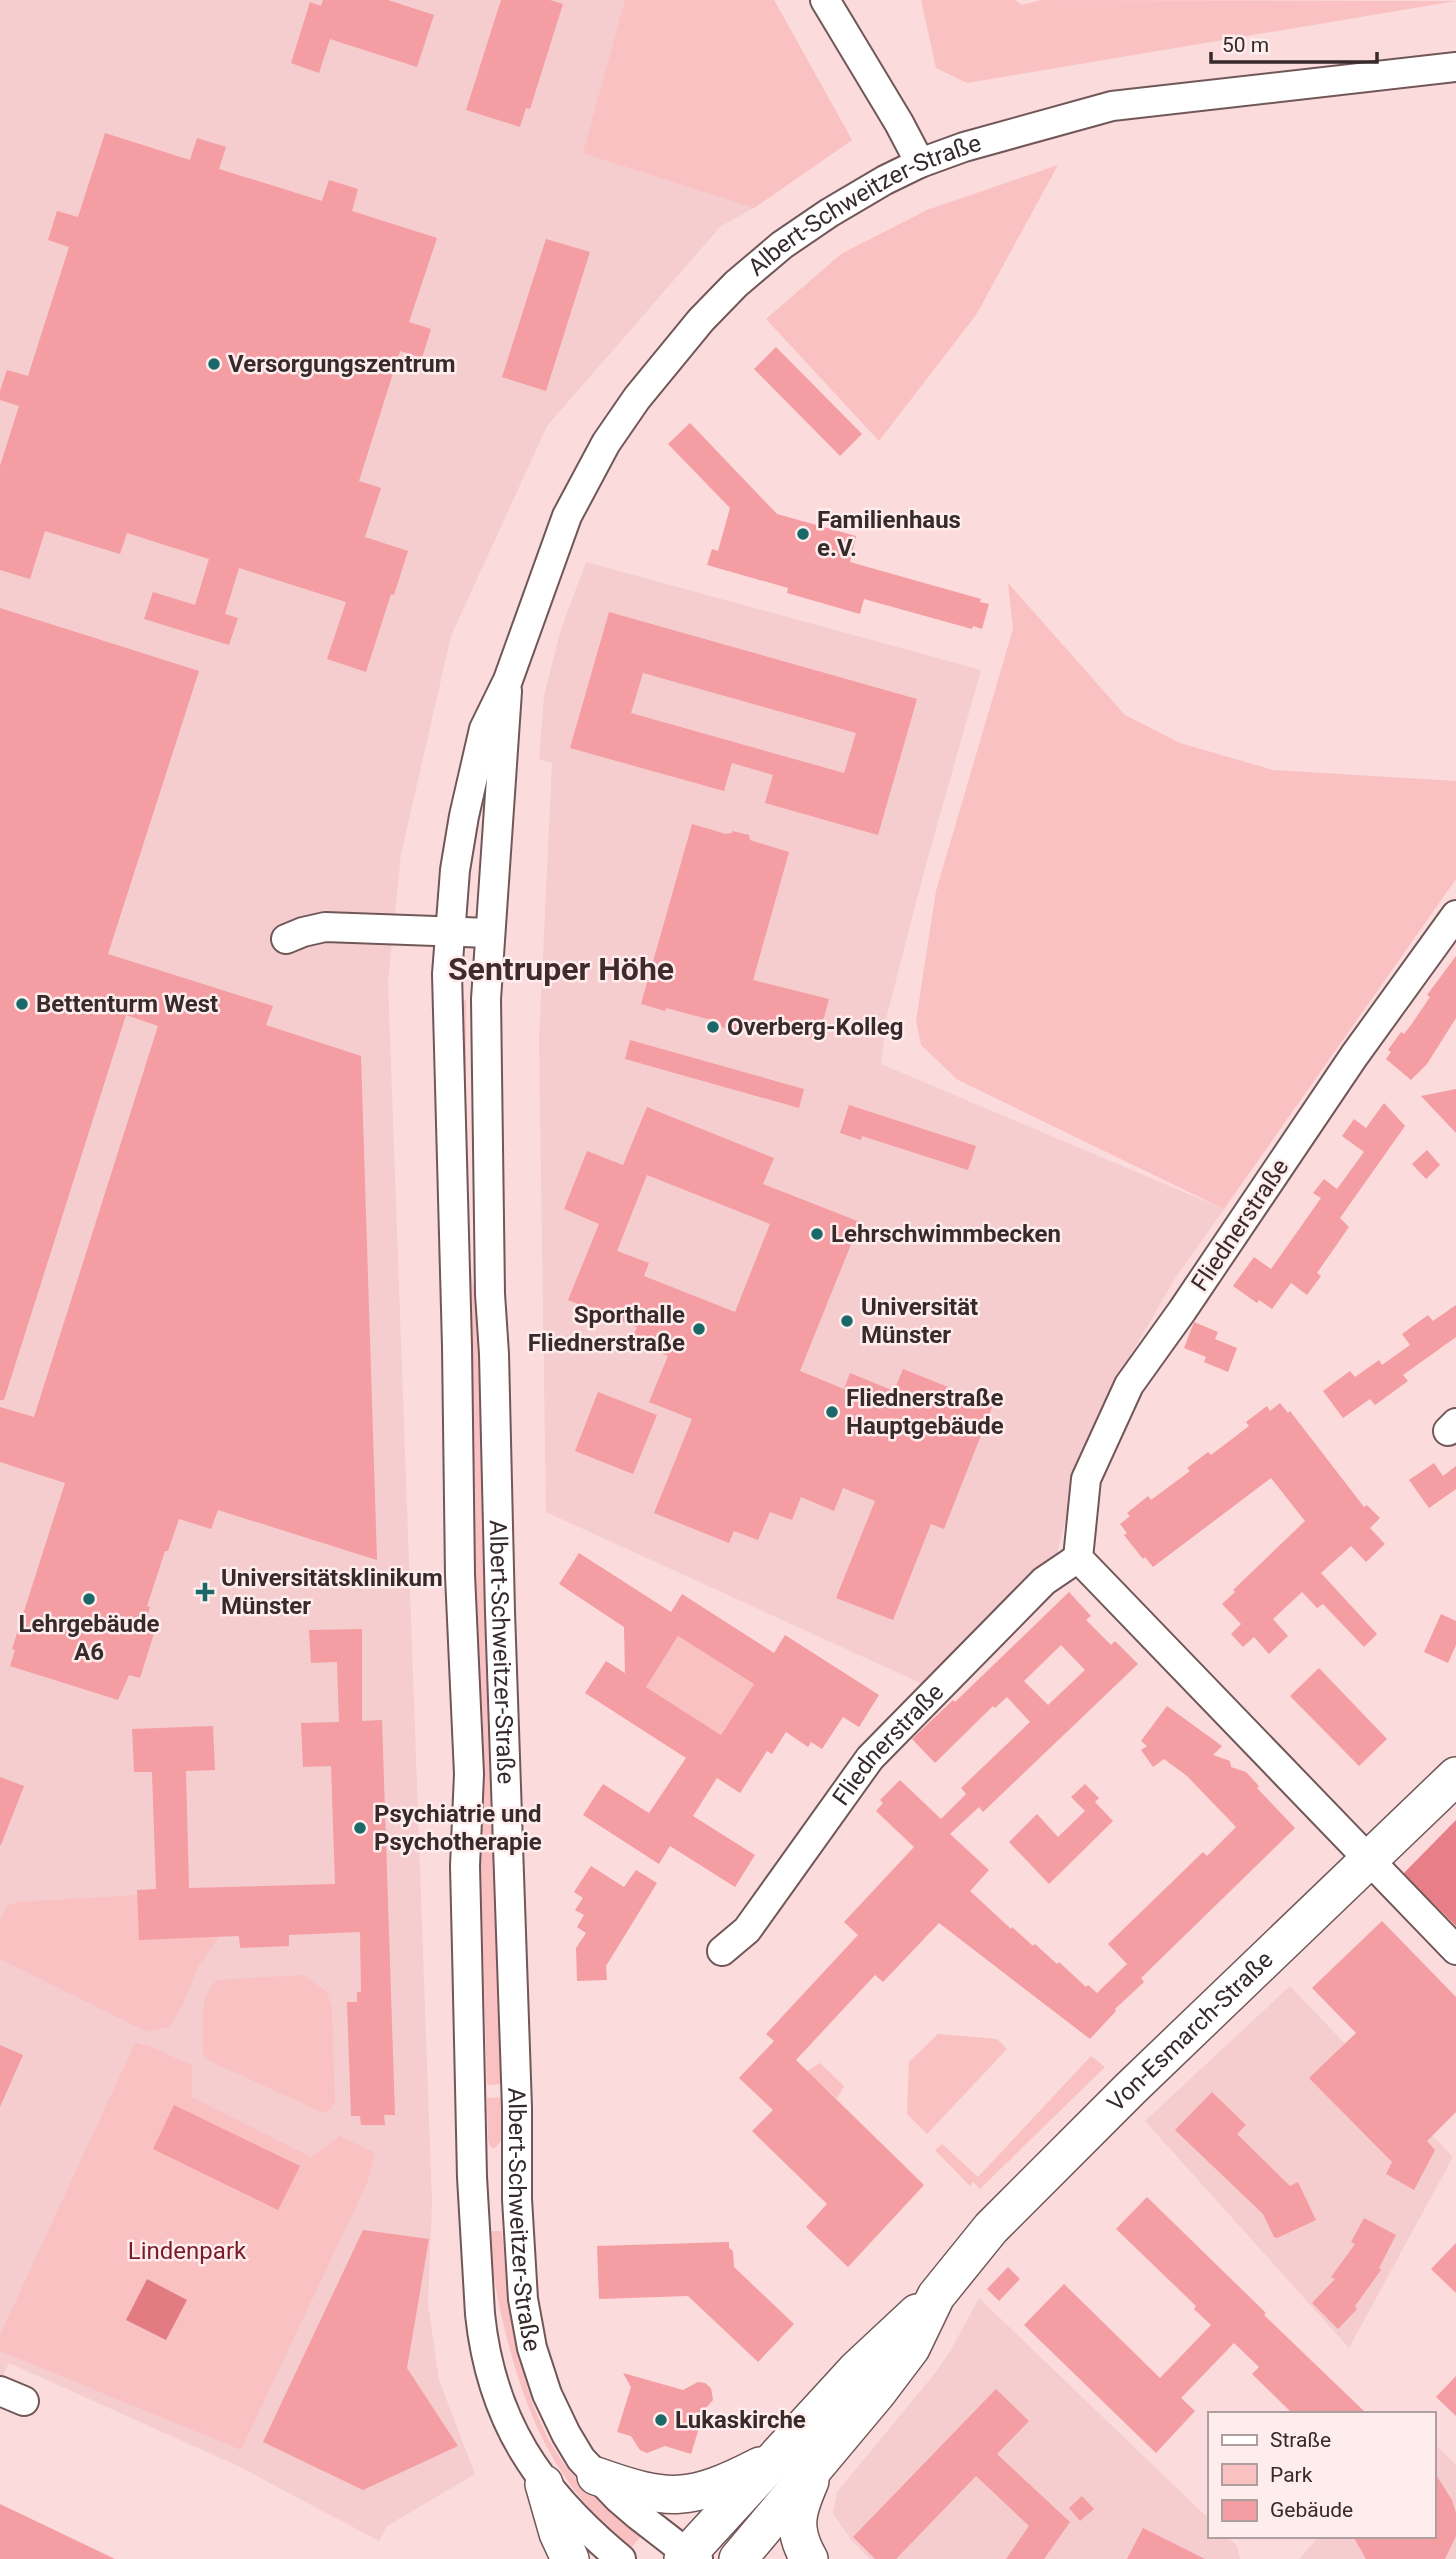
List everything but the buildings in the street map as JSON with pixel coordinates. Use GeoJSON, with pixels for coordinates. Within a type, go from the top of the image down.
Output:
{"type":"FeatureCollection","features":[{"type":"Feature","properties":{"kind":"main road","name":"Von-Esmarch-Straße"},"geometry":{"type":"LineString","coordinates":[[690,2557],[857,2369],[936,2296],[1017,2199],[1456,1776]]}},
{"type":"Feature","properties":{"kind":"main road","name":"Von-Esmarch-Straße"},"geometry":{"type":"LineString","coordinates":[[738,2559],[911,2348],[936,2296]]}},
{"type":"Feature","properties":{"kind":"main road"},"geometry":{"type":"LineString","coordinates":[[596,2476],[646,2493],[682,2495],[731,2481],[777,2457]]}},
{"type":"Feature","properties":{"kind":"main road"},"geometry":{"type":"LineString","coordinates":[[809,2559],[799,2536],[797,2520],[798,2509],[816,2467]]}},
{"type":"Feature","properties":{"kind":"main road"},"geometry":{"type":"LineString","coordinates":[[544,2484],[558,2533],[570,2559]]}},
{"type":"Feature","properties":{"kind":"street"},"geometry":{"type":"LineString","coordinates":[[825,0],[899,122],[920,163]]}},
{"type":"Feature","properties":{"kind":"street","name":"Albert-Schweitzer-Straße"},"geometry":{"type":"LineString","coordinates":[[621,2559],[579,2523],[544,2484],[525,2455],[496,2395],[484,2349],[472,2177],[465,1866],[469,1774],[460,1575],[457,1346],[446,996],[455,870],[471,781],[484,729],[508,680],[558,540],[583,483],[629,410],[667,360],[736,284],[782,246],[865,191],[920,163],[1012,132],[1112,106],[1456,68]]}},
{"type":"Feature","properties":{"kind":"street","name":"Albert-Schweitzer-Straße"},"geometry":{"type":"LineString","coordinates":[[508,680],[486,999],[490,1294],[494,1354],[520,2269],[532,2348],[559,2422],[581,2459],[596,2476],[639,2516],[690,2557]]}},
{"type":"Feature","properties":{"kind":"street","name":"Fliednerstraße"},"geometry":{"type":"LineString","coordinates":[[722,1951],[747,1930],[870,1758],[1044,1581],[1078,1558],[1086,1479],[1129,1385],[1189,1302],[1354,1056],[1456,915]]}},
{"type":"Feature","properties":{"kind":"street"},"geometry":{"type":"LineString","coordinates":[[286,939],[325,927],[490,933]]}},
{"type":"Feature","properties":{"kind":"street"},"geometry":{"type":"LineString","coordinates":[[1078,1558],[1456,1950]]}},
{"type":"Feature","properties":{"kind":"street"},"geometry":{"type":"LineString","coordinates":[[472,2177],[517,2173]]}},
{"type":"Feature","properties":{"kind":"shaded area","name":"Universitätsklinikum Münster"},"geometry":{"type":"Polygon","coordinates":[[[0,0],[774,0],[852,140],[754,208],[721,226],[547,426],[451,636],[401,854],[388,981],[432,2202],[428,2303],[439,2380],[475,2474],[387,2526],[379,2541],[238,2466],[9,2363],[0,2382],[0,0]]]}},
{"type":"Feature","properties":{"kind":"shaded area"},"geometry":{"type":"Polygon","coordinates":[[[586,562],[981,670],[887,1015],[881,1064],[1224,1209],[1174,1280],[1126,1363],[1076,1477],[1057,1553],[927,1686],[546,1512],[539,1040],[552,763],[539,759],[544,696],[561,629],[586,562]]]}},
{"type":"Feature","properties":{"kind":"shaded area"},"geometry":{"type":"Polygon","coordinates":[[[1456,1820],[1456,1926],[1403,1874],[1456,1820]]]}},
{"type":"Feature","properties":{"kind":"shaded area"},"geometry":{"type":"Polygon","coordinates":[[[1290,1986],[1453,2157],[1349,2348],[1145,2121],[1290,1986]]]}},
{"type":"Feature","properties":{"kind":"shaded area"},"geometry":{"type":"Polygon","coordinates":[[[147,2279],[187,2300],[166,2340],[126,2320],[147,2279]]]}},
{"type":"Feature","properties":{"kind":"shaded area"},"geometry":{"type":"Polygon","coordinates":[[[979,2298],[1208,2518],[1208,2538],[1229,2538],[1237,2546],[1240,2559],[870,2559],[852,2541],[833,2514],[837,2492],[951,2350],[979,2298]]]}},
{"type":"Feature","properties":{"kind":"shaded area"},"geometry":{"type":"Polygon","coordinates":[[[1435,2444],[1456,2465],[1456,2559],[1299,2559],[1317,2538],[1435,2538],[1435,2444]]]}},
{"type":"Feature","properties":{"kind":"green space"},"geometry":{"type":"Polygon","coordinates":[[[625,0],[774,0],[852,140],[754,208],[583,153],[625,0]]]}},
{"type":"Feature","properties":{"kind":"green space"},"geometry":{"type":"Polygon","coordinates":[[[921,0],[1015,0],[1022,5],[1041,0],[1456,1],[967,83],[936,68],[921,0]]]}},
{"type":"Feature","properties":{"kind":"green space"},"geometry":{"type":"Polygon","coordinates":[[[1058,165],[976,315],[879,441],[766,319],[841,254],[927,210],[1058,165]]]}},
{"type":"Feature","properties":{"kind":"green space"},"geometry":{"type":"Polygon","coordinates":[[[1008,583],[1125,715],[1180,743],[1273,770],[1456,781],[1456,879],[1224,1209],[958,1080],[921,1045],[916,1021],[936,891],[1013,629],[1008,583]]]}},
{"type":"Feature","properties":{"kind":"green space"},"geometry":{"type":"Polygon","coordinates":[[[466,1000],[466,1210],[469,1260],[482,1337],[505,2084],[487,2085],[457,1001],[466,1000]]]}},
{"type":"Feature","properties":{"kind":"green space"},"geometry":{"type":"Polygon","coordinates":[[[678,1636],[754,1684],[721,1735],[646,1687],[678,1636]]]}},
{"type":"Feature","properties":{"kind":"green space"},"geometry":{"type":"Polygon","coordinates":[[[137,1895],[139,1940],[219,1937],[199,1965],[181,2008],[169,2027],[147,2032],[0,1959],[0,1920],[8,1905],[18,1902],[137,1895]]]}},
{"type":"Feature","properties":{"kind":"green space"},"geometry":{"type":"Polygon","coordinates":[[[304,1975],[327,1992],[332,2009],[335,2102],[330,2110],[323,2113],[210,2061],[203,2054],[204,2005],[217,1980],[304,1975]]]}},
{"type":"Feature","properties":{"kind":"green space"},"geometry":{"type":"Polygon","coordinates":[[[938,2034],[997,2039],[1007,2049],[927,2134],[907,2114],[909,2062],[938,2034]]]}},
{"type":"Feature","properties":{"kind":"green space","name":"Lindenpark"},"geometry":{"type":"Polygon","coordinates":[[[135,2043],[192,2065],[192,2097],[311,2157],[340,2136],[375,2153],[368,2181],[241,2450],[0,2351],[0,2335],[135,2043]]]}},
{"type":"Feature","properties":{"kind":"green space"},"geometry":{"type":"Polygon","coordinates":[[[1091,2056],[1105,2067],[980,2189],[973,2182],[970,2186],[935,2150],[942,2144],[978,2177],[1091,2056]]]}},
{"type":"Feature","properties":{"kind":"green space"},"geometry":{"type":"Polygon","coordinates":[[[820,2063],[844,2086],[837,2099],[807,2071],[820,2063]]]}},
{"type":"Feature","properties":{"kind":"green space"},"geometry":{"type":"Polygon","coordinates":[[[506,2097],[504,2133],[493,2149],[488,2140],[487,2098],[506,2097]]]}},
{"type":"Feature","properties":{"kind":"green space"},"geometry":{"type":"Polygon","coordinates":[[[490,2231],[502,2231],[513,2327],[529,2391],[540,2422],[555,2450],[581,2484],[643,2534],[631,2548],[586,2505],[552,2456],[538,2429],[504,2328],[493,2273],[490,2231]]]}},
{"type":"Feature","properties":{"kind":"place","name":"Versorgungszentrum"},"geometry":{"type":"Point","coordinates":[214,364]}},
{"type":"Feature","properties":{"kind":"place","name":"Familienhaus e.V."},"geometry":{"type":"Point","coordinates":[803,534]}},
{"type":"Feature","properties":{"kind":"place","name":"Bettenturm West"},"geometry":{"type":"Point","coordinates":[22,1004]}},
{"type":"Feature","properties":{"kind":"place","name":"Overberg-Kolleg"},"geometry":{"type":"Point","coordinates":[713,1027]}},
{"type":"Feature","properties":{"kind":"place","name":"Lehrschwimmbecken"},"geometry":{"type":"Point","coordinates":[817,1234]}},
{"type":"Feature","properties":{"kind":"place","name":"Universität Münster"},"geometry":{"type":"Point","coordinates":[847,1321]}},
{"type":"Feature","properties":{"kind":"place","name":"Sporthalle Fliednerstraße"},"geometry":{"type":"Point","coordinates":[699,1329]}},
{"type":"Feature","properties":{"kind":"place","name":"Fliednerstraße Hauptgebäude"},"geometry":{"type":"Point","coordinates":[832,1412]}},
{"type":"Feature","properties":{"kind":"place","name":"Universitätsklinikum Münster"},"geometry":{"type":"Point","coordinates":[205,1592]}},
{"type":"Feature","properties":{"kind":"place","name":"Lehrgebäude A6"},"geometry":{"type":"Point","coordinates":[89,1599]}},
{"type":"Feature","properties":{"kind":"place","name":"Psychiatrie und Psychotherapie"},"geometry":{"type":"Point","coordinates":[360,1828]}},
{"type":"Feature","properties":{"kind":"place","name":"Lukaskirche"},"geometry":{"type":"Point","coordinates":[661,2420]}},
{"type":"Feature","properties":{"kind":"district","name":"Sentruper Höhe"},"geometry":{"type":"Point","coordinates":[561,969]}}]}
